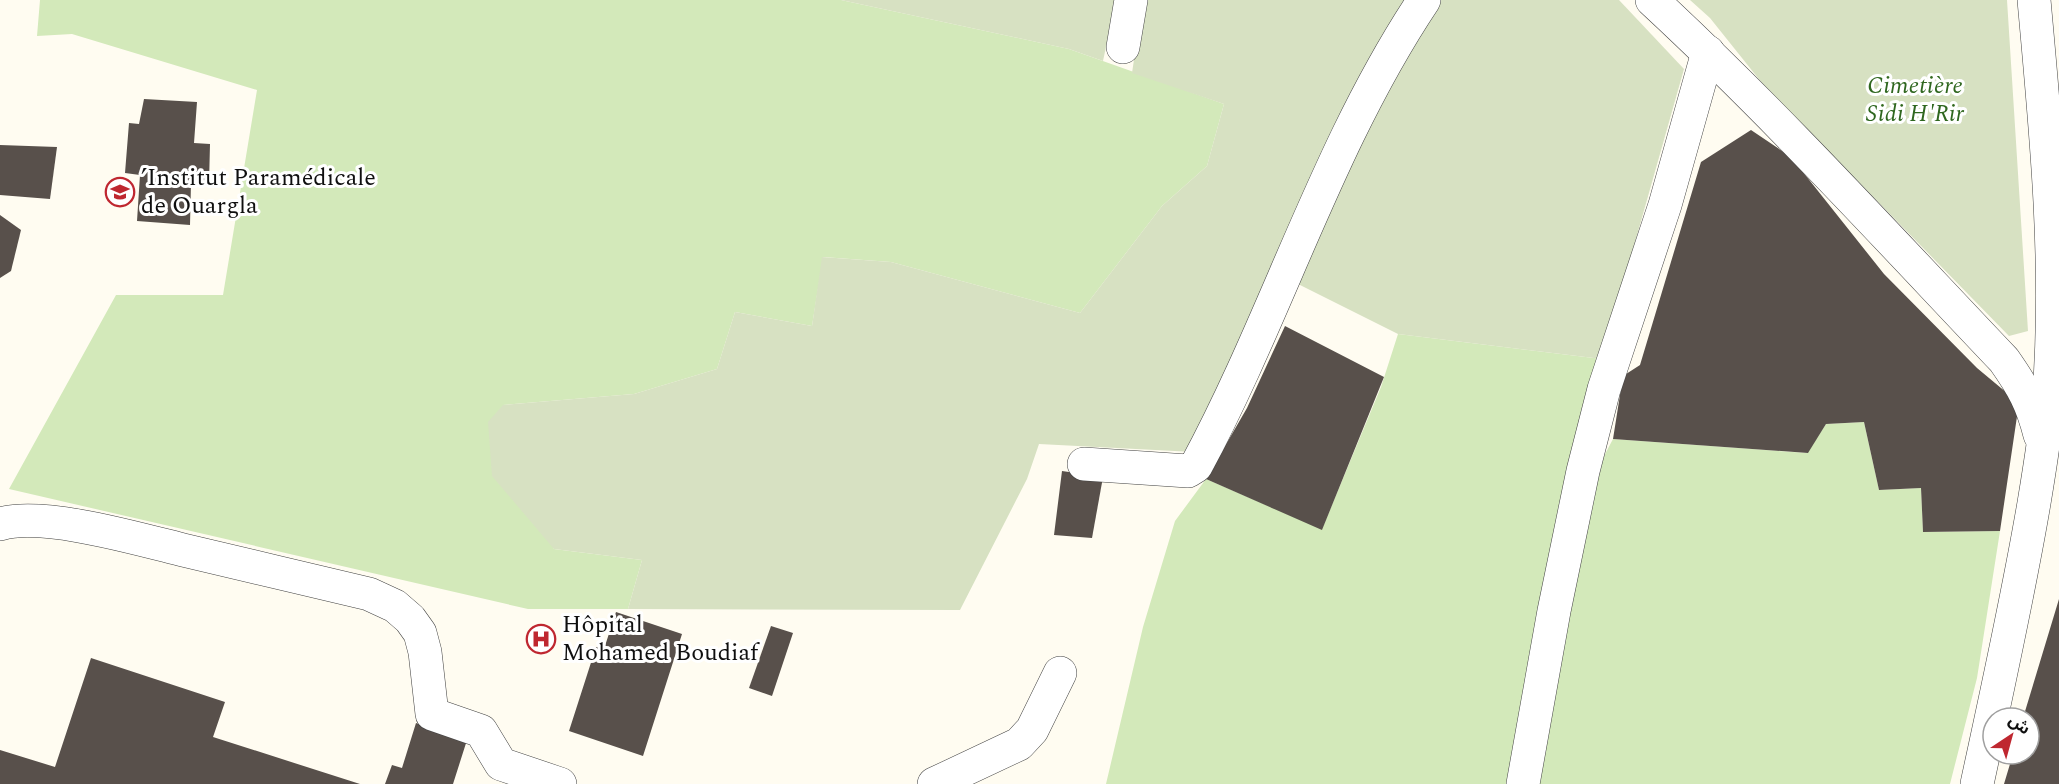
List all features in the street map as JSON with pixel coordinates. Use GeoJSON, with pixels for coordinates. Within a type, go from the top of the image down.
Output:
{"type":"FeatureCollection","features":[{"type":"Feature","properties":{"kind":"street"},"geometry":{"type":"LineString","coordinates":[[1123,47],[1131,0]]}},
{"type":"Feature","properties":{"kind":"street"},"geometry":{"type":"LineString","coordinates":[[1084,464],[1188,471],[1197,466],[1227,409],[1360,106],[1424,0]]}},
{"type":"Feature","properties":{"kind":"street"},"geometry":{"type":"LineString","coordinates":[[1652,0],[1708,52],[2004,360],[2033,407],[2051,455]]}},
{"type":"Feature","properties":{"kind":"street"},"geometry":{"type":"LineString","coordinates":[[1977,784],[2023,568],[2051,455],[2049,395],[2053,266],[2049,174],[2034,0]]}},
{"type":"Feature","properties":{"kind":"street"},"geometry":{"type":"LineString","coordinates":[[1523,784],[1554,611],[1583,471],[1604,389],[1665,206],[1708,52]]}},
{"type":"Feature","properties":{"kind":"street"},"geometry":{"type":"LineString","coordinates":[[0,524],[11,520],[47,522],[111,532],[369,594],[395,606],[410,619],[420,633],[425,652],[432,714],[481,731],[501,764],[560,784]]}},
{"type":"Feature","properties":{"kind":"street"},"geometry":{"type":"LineString","coordinates":[[934,784],[1018,744],[1032,730],[1060,673]]}},
{"type":"Feature","properties":{"kind":"green space"},"geometry":{"type":"Polygon","coordinates":[[[40,0],[841,0],[1069,49],[1224,104],[1207,166],[1162,206],[1080,313],[891,262],[823,257],[812,326],[735,312],[717,369],[634,394],[503,405],[554,549],[642,560],[628,609],[528,609],[9,489],[116,295],[223,295],[257,90],[72,34],[37,36],[40,0]]]}},
{"type":"Feature","properties":{"kind":"green space"},"geometry":{"type":"Polygon","coordinates":[[[841,0],[1116,0],[1103,61],[1069,49],[841,0]]]}},
{"type":"Feature","properties":{"kind":"green space"},"geometry":{"type":"Polygon","coordinates":[[[1143,0],[1410,0],[1194,452],[1039,444],[1027,479],[960,610],[628,609],[642,560],[554,549],[492,476],[488,422],[503,405],[634,394],[717,369],[735,312],[812,326],[822,257],[891,262],[1080,313],[1162,206],[1207,166],[1224,104],[1132,73],[1143,0]]]}},
{"type":"Feature","properties":{"kind":"green space"},"geometry":{"type":"Polygon","coordinates":[[[1433,0],[1619,0],[1684,69],[1602,359],[1398,334],[1294,282],[1359,129],[1433,0]]]}},
{"type":"Feature","properties":{"kind":"green space","name":"Cimetière Sidi H'Rir"},"geometry":{"type":"Polygon","coordinates":[[[1690,0],[2007,0],[2028,331],[2009,336],[1762,83],[1710,18],[1690,0]]]}},
{"type":"Feature","properties":{"kind":"green space"},"geometry":{"type":"Polygon","coordinates":[[[1398,334],[1602,359],[1508,784],[1106,784],[1143,627],[1175,521],[1206,479],[1322,529],[1381,387],[1398,334]]]}},
{"type":"Feature","properties":{"kind":"green space"},"geometry":{"type":"Polygon","coordinates":[[[1864,422],[1879,490],[1921,488],[1923,532],[2000,531],[1977,678],[1950,784],[1529,784],[1584,494],[1613,439],[1807,453],[1826,424],[1864,422]]]}},
{"type":"Feature","properties":{"kind":"building"},"geometry":{"type":"Polygon","coordinates":[[[144,99],[197,102],[194,143],[210,144],[209,184],[191,183],[190,225],[137,221],[140,175],[125,173],[129,123],[139,124],[144,99]]]}},
{"type":"Feature","properties":{"kind":"building"},"geometry":{"type":"Polygon","coordinates":[[[1751,130],[1791,157],[1884,274],[1977,368],[2019,403],[2000,531],[1923,532],[1921,488],[1879,490],[1864,422],[1826,424],[1808,453],[1613,439],[1623,376],[1640,365],[1701,162],[1751,130]]]}},
{"type":"Feature","properties":{"kind":"building"},"geometry":{"type":"Polygon","coordinates":[[[0,145],[57,147],[50,199],[0,195],[0,145]]]}},
{"type":"Feature","properties":{"kind":"building"},"geometry":{"type":"Polygon","coordinates":[[[0,215],[21,230],[11,271],[0,278],[0,215]]]}},
{"type":"Feature","properties":{"kind":"building"},"geometry":{"type":"Polygon","coordinates":[[[1285,326],[1384,377],[1322,530],[1206,479],[1247,408],[1285,326]]]}},
{"type":"Feature","properties":{"kind":"building"},"geometry":{"type":"Polygon","coordinates":[[[1062,471],[1103,477],[1092,538],[1054,535],[1062,471]]]}},
{"type":"Feature","properties":{"kind":"building"},"geometry":{"type":"Polygon","coordinates":[[[2059,599],[2059,784],[2004,784],[2009,766],[2041,766],[2041,706],[2027,706],[2059,599]]]}},
{"type":"Feature","properties":{"kind":"building"},"geometry":{"type":"Polygon","coordinates":[[[616,612],[682,634],[643,756],[569,731],[596,647],[604,649],[616,612]]]}},
{"type":"Feature","properties":{"kind":"building"},"geometry":{"type":"Polygon","coordinates":[[[771,626],[793,633],[772,696],[749,688],[771,626]]]}},
{"type":"Feature","properties":{"kind":"building"},"geometry":{"type":"Polygon","coordinates":[[[91,658],[225,702],[213,737],[360,784],[0,784],[0,750],[55,767],[91,658]]]}},
{"type":"Feature","properties":{"kind":"building"},"geometry":{"type":"Polygon","coordinates":[[[416,723],[467,740],[453,784],[385,784],[392,765],[402,768],[416,723]]]}},
{"type":"Feature","properties":{"kind":"place","name":"’Institut Paramédicale de Ouargla"},"geometry":{"type":"Point","coordinates":[120,192]}},
{"type":"Feature","properties":{"kind":"place","name":"Hôpital Mohamed Boudiaf"},"geometry":{"type":"Point","coordinates":[541,639]}}]}
